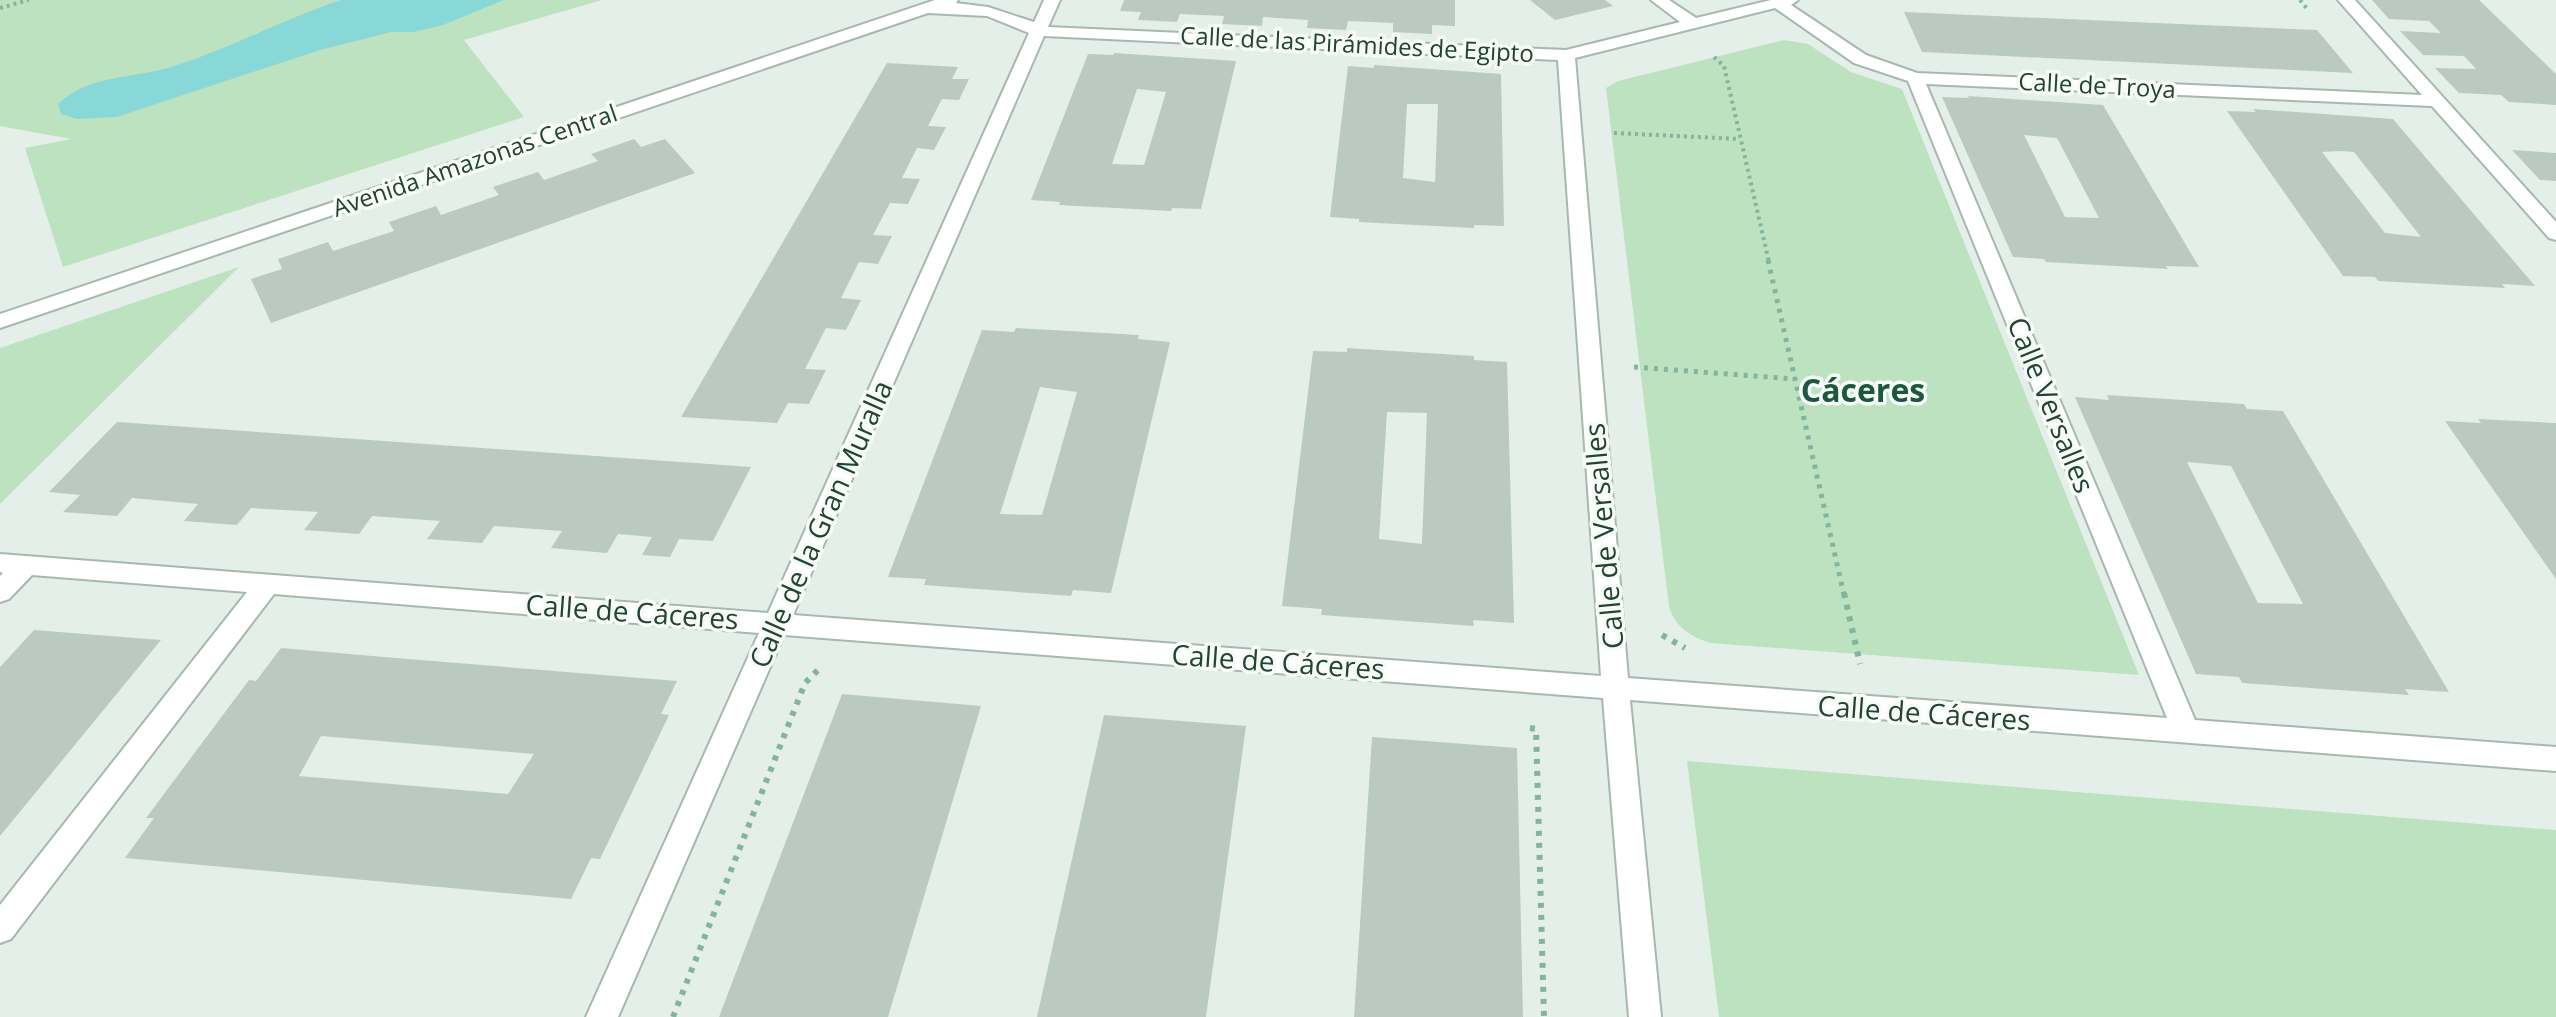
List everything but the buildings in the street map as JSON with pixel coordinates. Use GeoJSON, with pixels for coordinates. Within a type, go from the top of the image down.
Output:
{"type":"FeatureCollection","features":[{"type":"Feature","properties":{"kind":"street","name":"Avenida Amazonas Central"},"geometry":{"type":"LineString","coordinates":[[0,321],[950,0]]}},
{"type":"Feature","properties":{"kind":"street","name":"Calle de la Gran Muralla"},"geometry":{"type":"LineString","coordinates":[[602,1017],[1052,0]]}},
{"type":"Feature","properties":{"kind":"street"},"geometry":{"type":"LineString","coordinates":[[1659,0],[1692,23]]}},
{"type":"Feature","properties":{"kind":"street"},"geometry":{"type":"LineString","coordinates":[[2346,0],[2556,234]]}},
{"type":"Feature","properties":{"kind":"street","name":"Calle de las Pirámides de Egipto"},"geometry":{"type":"LineString","coordinates":[[922,11],[955,8],[992,13],[1039,31],[1566,55],[1784,2]]}},
{"type":"Feature","properties":{"kind":"street","name":"Calle de Troya"},"geometry":{"type":"LineString","coordinates":[[1784,2],[1860,59],[1915,78],[2437,101]]}},
{"type":"Feature","properties":{"kind":"street","name":"Calle de Versalles"},"geometry":{"type":"LineString","coordinates":[[1566,55],[1645,1017]]}},
{"type":"Feature","properties":{"kind":"street","name":"Calle Versalles"},"geometry":{"type":"LineString","coordinates":[[1915,78],[2187,733]]}},
{"type":"Feature","properties":{"kind":"street"},"geometry":{"type":"LineString","coordinates":[[0,592],[13,564]]}},
{"type":"Feature","properties":{"kind":"street","name":"Calle de Cáceres"},"geometry":{"type":"LineString","coordinates":[[13,564],[2556,759]]}},
{"type":"Feature","properties":{"kind":"street"},"geometry":{"type":"LineString","coordinates":[[0,929],[268,584]]}},
{"type":"Feature","properties":{"kind":"path"},"geometry":{"type":"LineString","coordinates":[[0,8],[29,0]]}},
{"type":"Feature","properties":{"kind":"path"},"geometry":{"type":"LineString","coordinates":[[1710,54],[1724,66],[1862,671]]}},
{"type":"Feature","properties":{"kind":"path"},"geometry":{"type":"LineString","coordinates":[[1601,133],[1741,139]]}},
{"type":"Feature","properties":{"kind":"path"},"geometry":{"type":"LineString","coordinates":[[1629,366],[1795,379]]}},
{"type":"Feature","properties":{"kind":"path"},"geometry":{"type":"LineString","coordinates":[[673,1017],[805,683],[818,669]]}},
{"type":"Feature","properties":{"kind":"path"},"geometry":{"type":"LineString","coordinates":[[1536,729],[1544,1017]]}},
{"type":"Feature","properties":{"kind":"green space"},"geometry":{"type":"Polygon","coordinates":[[[0,0],[602,0],[464,40],[524,117],[63,267],[25,148],[71,139],[0,126],[0,0]]]}},
{"type":"Feature","properties":{"kind":"green space"},"geometry":{"type":"Polygon","coordinates":[[[1784,40],[1808,44],[1851,72],[1902,89],[2139,675],[1710,643],[1685,630],[1672,614],[1606,88],[1618,81],[1784,40]]]}},
{"type":"Feature","properties":{"kind":"green space"},"geometry":{"type":"Polygon","coordinates":[[[239,267],[0,504],[0,348],[239,267]]]}},
{"type":"Feature","properties":{"kind":"green space"},"geometry":{"type":"Polygon","coordinates":[[[1687,761],[2556,830],[2556,1017],[1719,1017],[1687,761]]]}},
{"type":"Feature","properties":{"kind":"water"},"geometry":{"type":"Polygon","coordinates":[[[341,0],[504,0],[443,25],[413,32],[391,32],[320,50],[117,117],[77,119],[61,114],[58,104],[84,87],[174,66],[341,0]]]}},
{"type":"Feature","properties":{"kind":"district","name":"Cáceres"},"geometry":{"type":"Point","coordinates":[1863,391]}}]}
